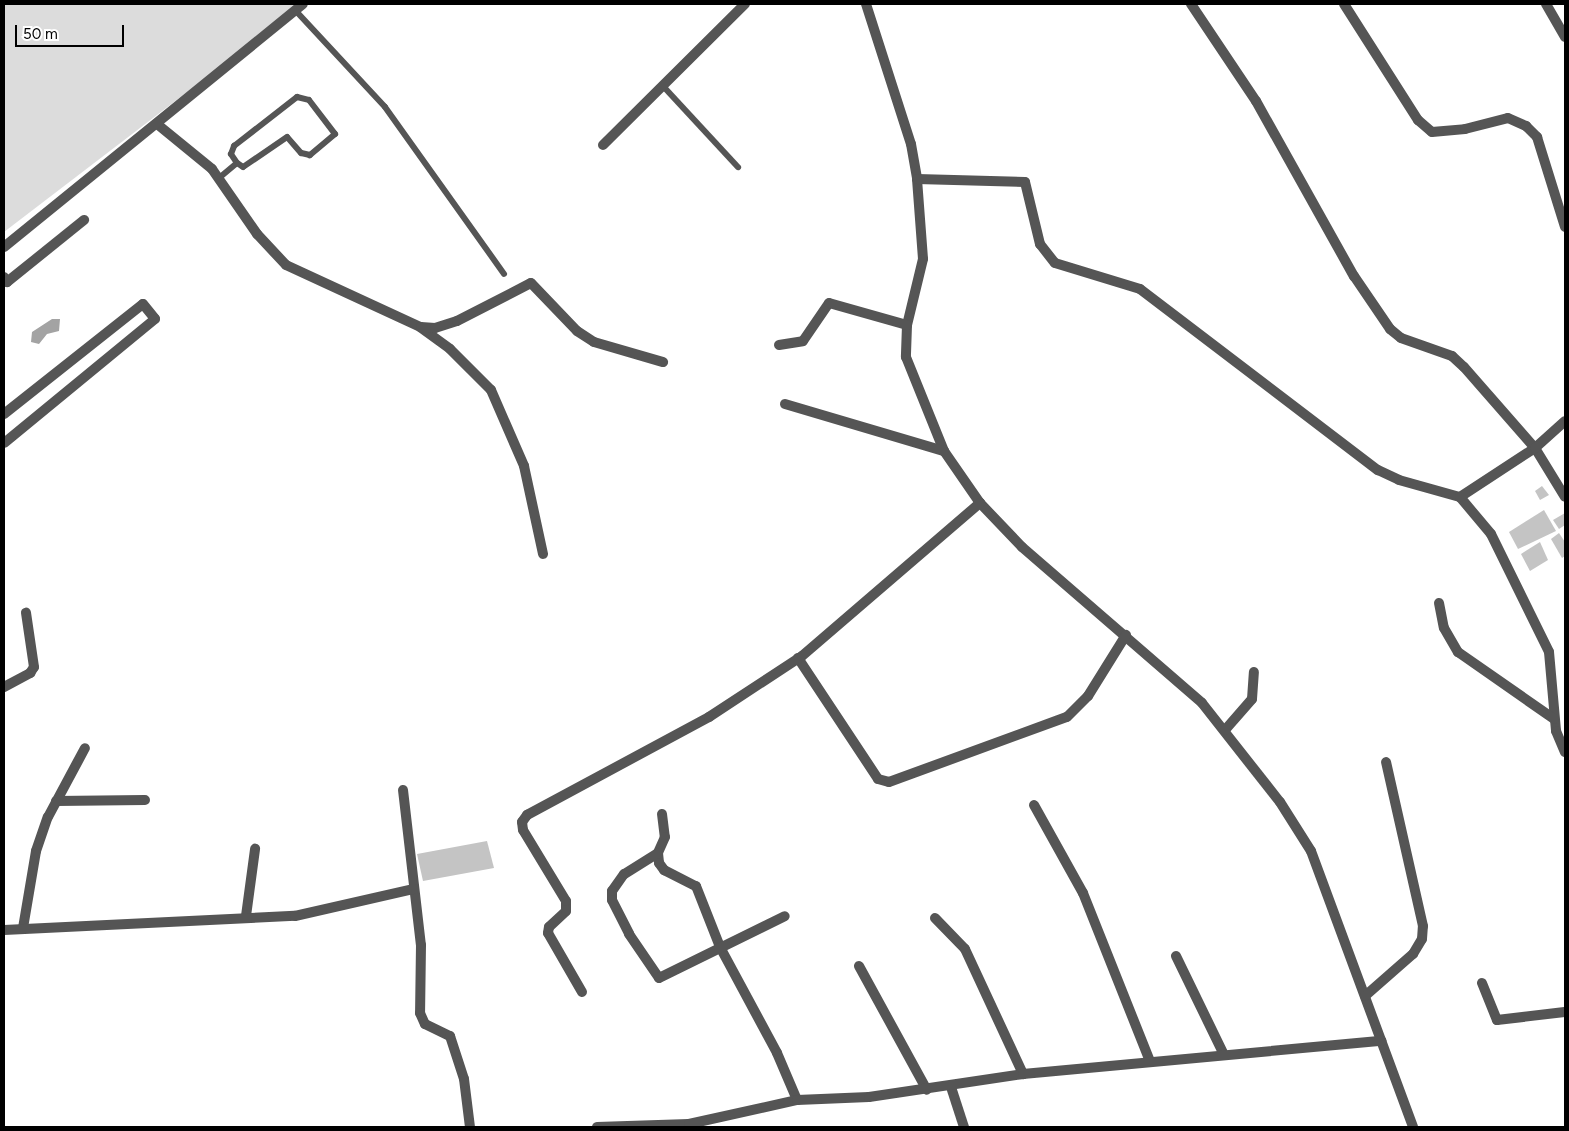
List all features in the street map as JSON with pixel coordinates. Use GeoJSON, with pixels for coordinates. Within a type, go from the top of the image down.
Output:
{"type":"FeatureCollection","features":[{"type":"Feature","properties":{"kind":"street"},"geometry":{"type":"LineString","coordinates":[[603,145],[745,4]]}},
{"type":"Feature","properties":{"kind":"street"},"geometry":{"type":"LineString","coordinates":[[866,4],[911,144],[917,179],[923,260],[907,325],[906,357],[944,451],[980,503],[1022,547],[1126,635],[1202,703],[1280,802],[1311,851],[1413,1127]]}},
{"type":"Feature","properties":{"kind":"street"},"geometry":{"type":"LineString","coordinates":[[1190,4],[1256,101],[1354,276],[1390,329],[1401,338],[1452,356],[1535,448],[1565,497]]}},
{"type":"Feature","properties":{"kind":"street"},"geometry":{"type":"LineString","coordinates":[[1344,4],[1418,120],[1432,132],[1465,129],[1508,118],[1532,131],[1537,137],[1565,226]]}},
{"type":"Feature","properties":{"kind":"street"},"geometry":{"type":"LineString","coordinates":[[1546,4],[1565,37]]}},
{"type":"Feature","properties":{"kind":"street"},"geometry":{"type":"LineString","coordinates":[[4,247],[299,7]]}},
{"type":"Feature","properties":{"kind":"street"},"geometry":{"type":"LineString","coordinates":[[156,124],[219,178],[257,234],[286,265],[420,327],[473,372],[499,405],[524,466],[543,554]]}},
{"type":"Feature","properties":{"kind":"street"},"geometry":{"type":"LineString","coordinates":[[917,179],[1025,182],[1040,244],[1054,264],[1140,289],[1378,470],[1399,480],[1460,497],[1490,534],[1549,652],[1554,719],[1565,752]]}},
{"type":"Feature","properties":{"kind":"street"},"geometry":{"type":"LineString","coordinates":[[5,281],[84,220]]}},
{"type":"Feature","properties":{"kind":"street"},"geometry":{"type":"LineString","coordinates":[[420,327],[435,328],[457,321],[531,283],[577,331],[594,342],[663,362]]}},
{"type":"Feature","properties":{"kind":"street"},"geometry":{"type":"LineString","coordinates":[[779,345],[803,341],[829,303],[907,325]]}},
{"type":"Feature","properties":{"kind":"street"},"geometry":{"type":"LineString","coordinates":[[4,414],[143,304],[155,319],[4,443]]}},
{"type":"Feature","properties":{"kind":"street"},"geometry":{"type":"LineString","coordinates":[[785,404],[944,451]]}},
{"type":"Feature","properties":{"kind":"street"},"geometry":{"type":"LineString","coordinates":[[1460,497],[1535,448],[1565,421]]}},
{"type":"Feature","properties":{"kind":"street"},"geometry":{"type":"LineString","coordinates":[[582,992],[548,933],[549,927],[566,911],[566,902],[522,822],[527,815],[709,717],[798,658],[980,503]]}},
{"type":"Feature","properties":{"kind":"street"},"geometry":{"type":"LineString","coordinates":[[1439,603],[1444,628],[1458,652],[1554,719]]}},
{"type":"Feature","properties":{"kind":"street"},"geometry":{"type":"LineString","coordinates":[[4,687],[30,673],[34,667],[26,613]]}},
{"type":"Feature","properties":{"kind":"street"},"geometry":{"type":"LineString","coordinates":[[798,658],[878,779],[889,782],[1067,717],[1094,688],[1126,635]]}},
{"type":"Feature","properties":{"kind":"street"},"geometry":{"type":"LineString","coordinates":[[1225,730],[1252,699],[1254,672]]}},
{"type":"Feature","properties":{"kind":"street"},"geometry":{"type":"LineString","coordinates":[[23,928],[36,851],[56,801],[85,748]]}},
{"type":"Feature","properties":{"kind":"street"},"geometry":{"type":"LineString","coordinates":[[1365,996],[1413,954],[1422,939],[1423,926],[1386,762]]}},
{"type":"Feature","properties":{"kind":"street"},"geometry":{"type":"LineString","coordinates":[[403,790],[421,945],[420,1013],[425,1024],[450,1036],[464,1079],[470,1127]]}},
{"type":"Feature","properties":{"kind":"street"},"geometry":{"type":"LineString","coordinates":[[56,801],[145,800]]}},
{"type":"Feature","properties":{"kind":"street"},"geometry":{"type":"LineString","coordinates":[[1034,805],[1083,893],[1150,1061]]}},
{"type":"Feature","properties":{"kind":"street"},"geometry":{"type":"LineString","coordinates":[[662,814],[665,837],[658,853],[624,874],[612,890],[625,926],[655,976],[664,979],[720,948],[785,916]]}},
{"type":"Feature","properties":{"kind":"street"},"geometry":{"type":"LineString","coordinates":[[246,916],[255,849]]}},
{"type":"Feature","properties":{"kind":"street"},"geometry":{"type":"LineString","coordinates":[[658,853],[664,870],[696,886],[720,948],[777,1053],[797,1100]]}},
{"type":"Feature","properties":{"kind":"street"},"geometry":{"type":"LineString","coordinates":[[4,930],[246,916],[295,916],[414,889]]}},
{"type":"Feature","properties":{"kind":"street"},"geometry":{"type":"LineString","coordinates":[[934,918],[965,949],[1023,1074]]}},
{"type":"Feature","properties":{"kind":"street"},"geometry":{"type":"LineString","coordinates":[[1176,956],[1223,1053]]}},
{"type":"Feature","properties":{"kind":"street"},"geometry":{"type":"LineString","coordinates":[[859,966],[927,1090]]}},
{"type":"Feature","properties":{"kind":"street"},"geometry":{"type":"LineString","coordinates":[[1482,983],[1497,1020],[1565,1012]]}},
{"type":"Feature","properties":{"kind":"street"},"geometry":{"type":"LineString","coordinates":[[597,1127],[723,1123],[797,1100],[927,1090],[1023,1074],[1223,1053],[1381,1041]]}},
{"type":"Feature","properties":{"kind":"street"},"geometry":{"type":"LineString","coordinates":[[951,1087],[964,1127]]}},
{"type":"Feature","properties":{"kind":"lane"},"geometry":{"type":"LineString","coordinates":[[299,7],[385,107],[504,274]]}},
{"type":"Feature","properties":{"kind":"lane"},"geometry":{"type":"LineString","coordinates":[[662,85],[738,167]]}},
{"type":"Feature","properties":{"kind":"lane"},"geometry":{"type":"LineString","coordinates":[[297,97],[309,100],[335,134],[310,155],[302,153],[287,138],[243,166],[237,163],[231,154],[234,146],[297,97]]}},
{"type":"Feature","properties":{"kind":"lane"},"geometry":{"type":"LineString","coordinates":[[219,178],[237,163]]}},
{"type":"Feature","properties":{"kind":"shaded area"},"geometry":{"type":"Polygon","coordinates":[[[4,4],[302,4],[4,232],[4,4]]]}},
{"type":"Feature","properties":{"kind":"shaded area"},"geometry":{"type":"Polygon","coordinates":[[[52,319],[60,319],[59,331],[47,334],[39,344],[31,342],[32,332],[52,319]]]}},
{"type":"Feature","properties":{"kind":"building"},"geometry":{"type":"Polygon","coordinates":[[[1542,486],[1549,495],[1540,500],[1535,491],[1542,486]]]}},
{"type":"Feature","properties":{"kind":"building"},"geometry":{"type":"Polygon","coordinates":[[[1544,510],[1556,531],[1518,549],[1509,532],[1544,510]]]}},
{"type":"Feature","properties":{"kind":"building"},"geometry":{"type":"Polygon","coordinates":[[[1565,513],[1565,525],[1559,529],[1553,520],[1565,513]]]}},
{"type":"Feature","properties":{"kind":"building"},"geometry":{"type":"Polygon","coordinates":[[[1559,533],[1565,542],[1565,556],[1562,558],[1551,539],[1559,533]]]}},
{"type":"Feature","properties":{"kind":"building"},"geometry":{"type":"Polygon","coordinates":[[[1540,542],[1548,560],[1530,571],[1521,554],[1540,542]]]}},
{"type":"Feature","properties":{"kind":"building"},"geometry":{"type":"Polygon","coordinates":[[[487,841],[494,868],[423,881],[417,854],[487,841]]]}}]}
